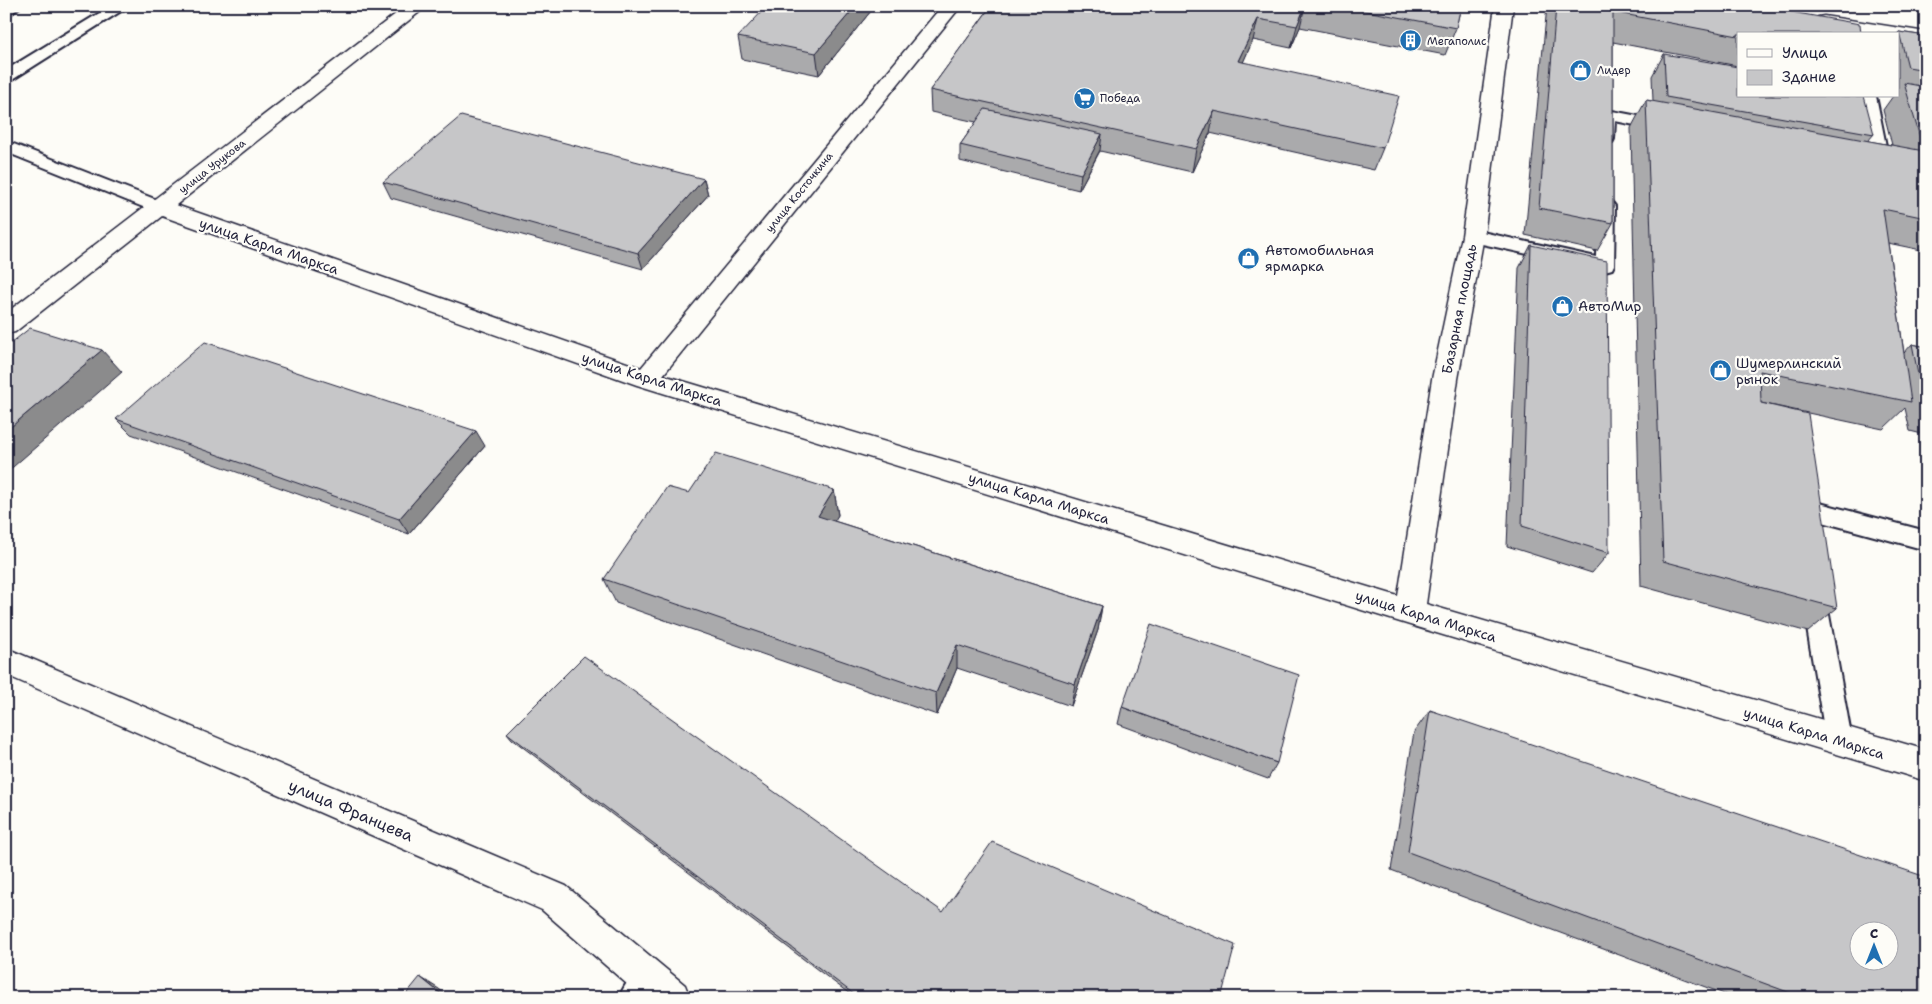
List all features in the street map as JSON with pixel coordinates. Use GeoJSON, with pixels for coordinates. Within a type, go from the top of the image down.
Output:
{"type":"FeatureCollection","features":[{"type":"Feature","properties":{"kind":"street","name":"улица Урукова"},"geometry":{"type":"LineString","coordinates":[[6,326],[418,6]]}},
{"type":"Feature","properties":{"kind":"street","name":"улица Косточкина"},"geometry":{"type":"LineString","coordinates":[[646,378],[952,6]]}},
{"type":"Feature","properties":{"kind":"street","name":"Базарная площадь"},"geometry":{"type":"LineString","coordinates":[[1410,612],[1446,379],[1473,236],[1504,6]]}},
{"type":"Feature","properties":{"kind":"street"},"geometry":{"type":"LineString","coordinates":[[1809,18],[1856,30],[1874,32]]}},
{"type":"Feature","properties":{"kind":"street"},"geometry":{"type":"LineString","coordinates":[[1900,35],[1926,38]]}},
{"type":"Feature","properties":{"kind":"street","name":"улица Карла Маркса"},"geometry":{"type":"LineString","coordinates":[[160,207],[646,378],[1410,612],[1926,766]]}},
{"type":"Feature","properties":{"kind":"street","name":"улица Францева"},"geometry":{"type":"LineString","coordinates":[[6,661],[554,898],[652,991]]}},
{"type":"Feature","properties":{"kind":"lane"},"geometry":{"type":"LineString","coordinates":[[6,11],[14,6]]}},
{"type":"Feature","properties":{"kind":"lane"},"geometry":{"type":"LineString","coordinates":[[6,77],[122,6]]}},
{"type":"Feature","properties":{"kind":"lane"},"geometry":{"type":"LineString","coordinates":[[1862,162],[1881,166],[1868,98]]}},
{"type":"Feature","properties":{"kind":"lane"},"geometry":{"type":"LineString","coordinates":[[1606,153],[1607,115],[1685,129]]}},
{"type":"Feature","properties":{"kind":"lane"},"geometry":{"type":"LineString","coordinates":[[6,146],[160,207]]}},
{"type":"Feature","properties":{"kind":"lane"},"geometry":{"type":"LineString","coordinates":[[1473,236],[1605,265],[1606,190]]}},
{"type":"Feature","properties":{"kind":"lane"},"geometry":{"type":"LineString","coordinates":[[1802,535],[1797,506],[1926,541]]}},
{"type":"Feature","properties":{"kind":"lane"},"geometry":{"type":"LineString","coordinates":[[1809,573],[1838,740]]}},
{"type":"Feature","properties":{"kind":"building"},"geometry":{"type":"Polygon","coordinates":[[[767,6],[856,6],[816,53],[738,37],[767,6]]]}},
{"type":"Feature","properties":{"kind":"building"},"geometry":{"type":"Polygon","coordinates":[[[991,6],[1305,6],[1297,26],[1258,19],[1238,61],[1399,96],[1383,148],[1214,111],[1196,149],[930,90],[991,6]]]}},
{"type":"Feature","properties":{"kind":"building"},"geometry":{"type":"Polygon","coordinates":[[[1340,6],[1461,6],[1456,28],[1340,6]]]}},
{"type":"Feature","properties":{"kind":"building"},"geometry":{"type":"Polygon","coordinates":[[[1556,6],[1757,6],[1860,24],[1861,32],[1737,32],[1737,36],[1613,12],[1613,223],[1539,208],[1556,6]]]}},
{"type":"Feature","properties":{"kind":"building"},"geometry":{"type":"Polygon","coordinates":[[[1900,32],[1926,36],[1926,70],[1908,67],[1900,32]]]}},
{"type":"Feature","properties":{"kind":"building"},"geometry":{"type":"Polygon","coordinates":[[[1664,54],[1737,67],[1737,98],[1865,98],[1874,134],[1666,97],[1664,54]]]}},
{"type":"Feature","properties":{"kind":"building"},"geometry":{"type":"Polygon","coordinates":[[[1904,83],[1926,87],[1926,218],[1883,209],[1911,402],[1760,371],[1761,403],[1808,414],[1837,608],[1663,561],[1646,100],[1924,151],[1904,83]]]}},
{"type":"Feature","properties":{"kind":"building"},"geometry":{"type":"Polygon","coordinates":[[[985,109],[1102,134],[1081,174],[960,145],[985,109]]]}},
{"type":"Feature","properties":{"kind":"building"},"geometry":{"type":"Polygon","coordinates":[[[461,116],[704,179],[638,253],[383,182],[461,116]]]}},
{"type":"Feature","properties":{"kind":"building"},"geometry":{"type":"Polygon","coordinates":[[[1531,245],[1607,261],[1609,553],[1522,526],[1531,245]]]}},
{"type":"Feature","properties":{"kind":"building"},"geometry":{"type":"Polygon","coordinates":[[[30,328],[102,350],[6,431],[6,347],[30,328]]]}},
{"type":"Feature","properties":{"kind":"building"},"geometry":{"type":"Polygon","coordinates":[[[205,342],[476,431],[399,519],[116,419],[205,342]]]}},
{"type":"Feature","properties":{"kind":"building"},"geometry":{"type":"Polygon","coordinates":[[[1912,344],[1926,347],[1926,415],[1912,344]]]}},
{"type":"Feature","properties":{"kind":"building"},"geometry":{"type":"Polygon","coordinates":[[[716,453],[834,490],[818,516],[1102,606],[1075,684],[957,645],[936,693],[604,579],[667,487],[689,493],[716,453]]]}},
{"type":"Feature","properties":{"kind":"building"},"geometry":{"type":"Polygon","coordinates":[[[1151,624],[1299,675],[1277,763],[1122,707],[1151,624]]]}},
{"type":"Feature","properties":{"kind":"building"},"geometry":{"type":"Polygon","coordinates":[[[584,656],[943,912],[992,842],[1235,945],[1221,998],[859,998],[507,733],[584,656]]]}},
{"type":"Feature","properties":{"kind":"building"},"geometry":{"type":"Polygon","coordinates":[[[1430,710],[1926,877],[1926,998],[1804,998],[1408,852],[1430,710]]]}},
{"type":"Feature","properties":{"kind":"building"},"geometry":{"type":"Polygon","coordinates":[[[420,977],[446,998],[403,998],[420,977]]]}},
{"type":"Feature","properties":{"kind":"place","name":"Мегаполис"},"geometry":{"type":"Point","coordinates":[1411,41]}},
{"type":"Feature","properties":{"kind":"place","name":"Лидер"},"geometry":{"type":"Point","coordinates":[1581,70]}},
{"type":"Feature","properties":{"kind":"place","name":"Победа"},"geometry":{"type":"Point","coordinates":[1084,98]}},
{"type":"Feature","properties":{"kind":"place","name":"Автомобильная ярмарка"},"geometry":{"type":"Point","coordinates":[1249,258]}},
{"type":"Feature","properties":{"kind":"place","name":"АвтоМир"},"geometry":{"type":"Point","coordinates":[1562,306]}},
{"type":"Feature","properties":{"kind":"place","name":"Шумерлинский рынок"},"geometry":{"type":"Point","coordinates":[1720,371]}}]}
